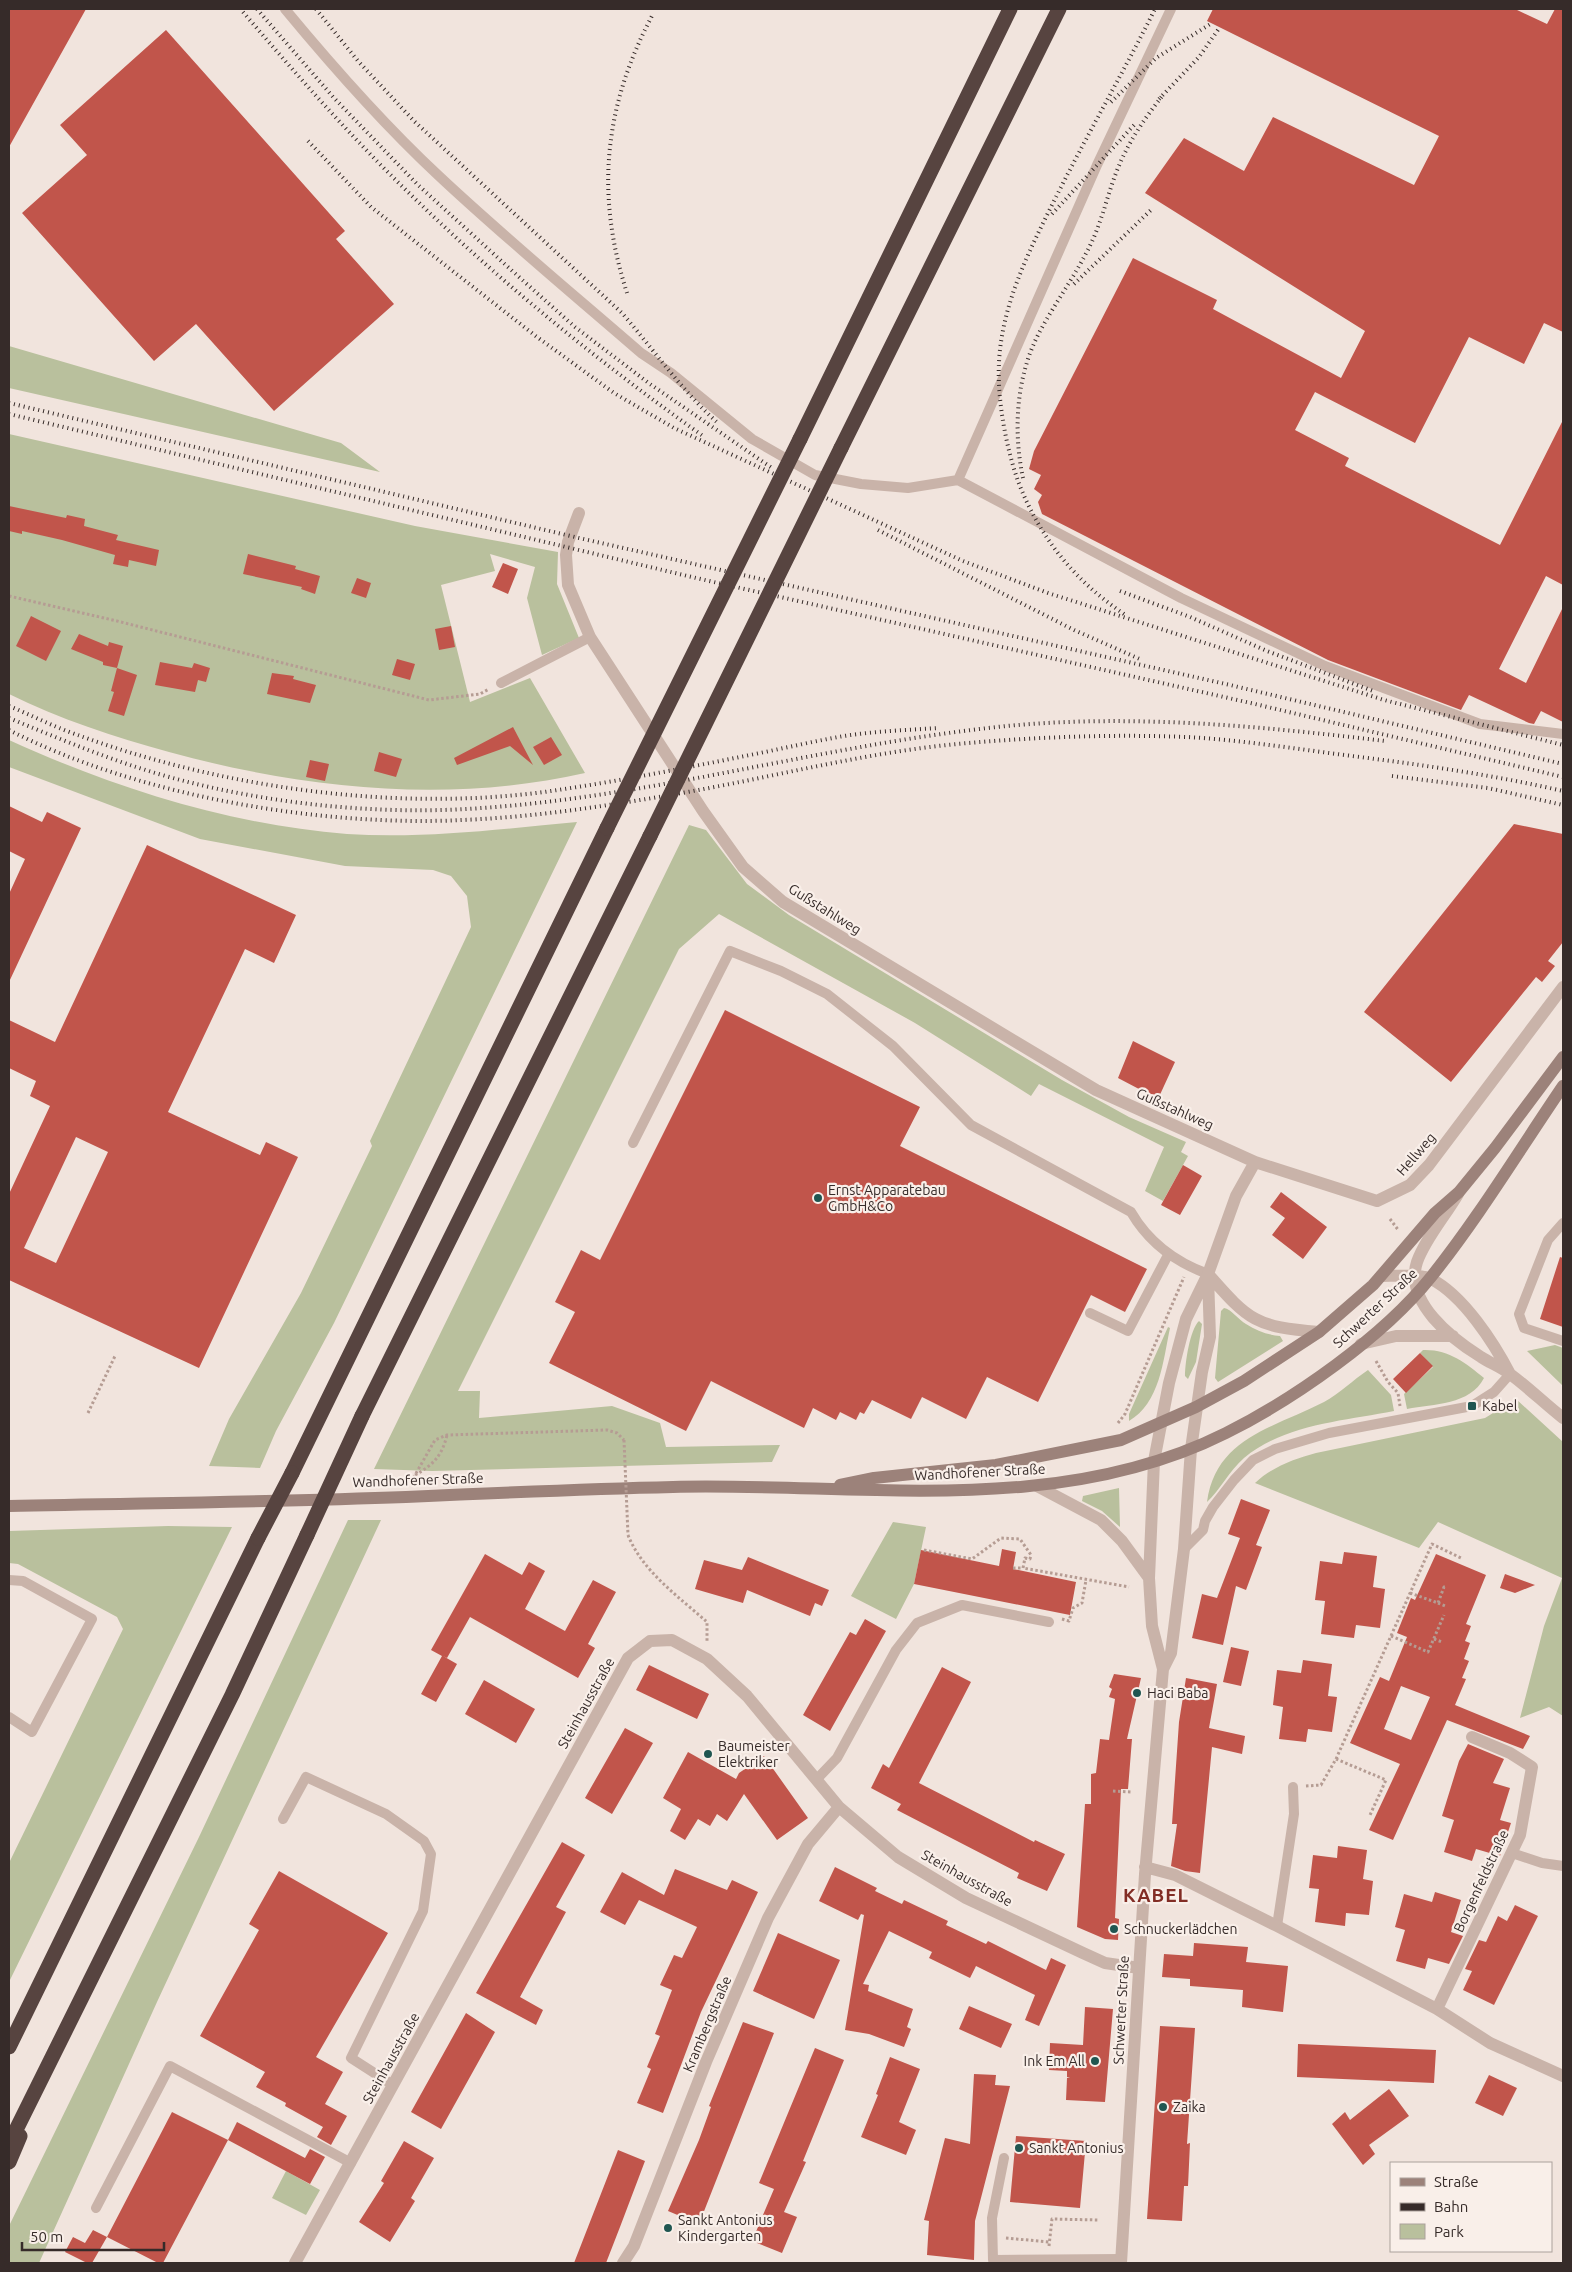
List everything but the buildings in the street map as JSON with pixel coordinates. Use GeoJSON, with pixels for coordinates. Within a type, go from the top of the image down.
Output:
{"type":"FeatureCollection","features":[{"type":"Feature","properties":{"kind":"highway"},"geometry":{"type":"LineString","coordinates":[[9,2047],[1010,9]]}},
{"type":"Feature","properties":{"kind":"highway"},"geometry":{"type":"LineString","coordinates":[[9,2144],[232,1695],[362,1416],[1059,9]]}},
{"type":"Feature","properties":{"kind":"highway"},"geometry":{"type":"LineString","coordinates":[[9,2162],[62,2039]]}},
{"type":"Feature","properties":{"kind":"main road","name":"Schwerter Straße"},"geometry":{"type":"LineString","coordinates":[[1161,1423],[1196,1407],[1252,1376],[1319,1332],[1339,1316],[1381,1276],[1435,1213],[1459,1192],[1495,1148],[1563,1057]]}},
{"type":"Feature","properties":{"kind":"main road","name":"Schwerter Straße"},"geometry":{"type":"LineString","coordinates":[[1191,1449],[1224,1434],[1276,1406],[1332,1368],[1418,1292],[1430,1278],[1563,1086]]}},
{"type":"Feature","properties":{"kind":"main road","name":"Wandhofener Straße"},"geometry":{"type":"LineString","coordinates":[[828,1487],[874,1478],[996,1465],[1077,1450],[1121,1440],[1161,1423]]}},
{"type":"Feature","properties":{"kind":"main road","name":"Wandhofener Straße"},"geometry":{"type":"LineString","coordinates":[[9,1506],[404,1497],[678,1486],[828,1487],[872,1492],[920,1492],[1038,1486],[1098,1476],[1191,1449]]}},
{"type":"Feature","properties":{"kind":"street","name":"Gußstahlweg"},"geometry":{"type":"LineString","coordinates":[[579,513],[567,549],[568,585],[590,637],[703,811],[743,867],[783,902],[1096,1090],[1255,1162]]}},
{"type":"Feature","properties":{"kind":"street","name":"Hellweg"},"geometry":{"type":"LineString","coordinates":[[1255,1162],[1377,1201],[1410,1186],[1429,1165],[1563,987]]}},
{"type":"Feature","properties":{"kind":"street"},"geometry":{"type":"LineString","coordinates":[[1161,1423],[1186,1319],[1208,1274],[1236,1196],[1255,1162]]}},
{"type":"Feature","properties":{"kind":"street"},"geometry":{"type":"LineString","coordinates":[[1459,1192],[1417,1263],[1415,1277],[1418,1292],[1430,1314],[1453,1336],[1480,1356],[1510,1374],[1563,1418]]}},
{"type":"Feature","properties":{"kind":"street"},"geometry":{"type":"LineString","coordinates":[[1208,1274],[1239,1308],[1250,1317],[1273,1327],[1319,1332]]}},
{"type":"Feature","properties":{"kind":"street"},"geometry":{"type":"LineString","coordinates":[[1196,1407],[1210,1337],[1208,1274]]}},
{"type":"Feature","properties":{"kind":"street"},"geometry":{"type":"LineString","coordinates":[[1381,1276],[1430,1278],[1451,1294],[1493,1342],[1510,1374]]}},
{"type":"Feature","properties":{"kind":"street"},"geometry":{"type":"LineString","coordinates":[[1361,1344],[1396,1336],[1453,1336]]}},
{"type":"Feature","properties":{"kind":"street","name":"Schwerter Straße"},"geometry":{"type":"LineString","coordinates":[[1162,1669],[1171,1653],[1184,1549],[1196,1407]]}},
{"type":"Feature","properties":{"kind":"street","name":"Schwerter Straße"},"geometry":{"type":"LineString","coordinates":[[1121,2261],[1145,1867],[1162,1669],[1152,1626],[1149,1578],[1154,1461],[1161,1423]]}},
{"type":"Feature","properties":{"kind":"street"},"geometry":{"type":"LineString","coordinates":[[1038,1486],[1101,1520],[1122,1540],[1149,1578]]}},
{"type":"Feature","properties":{"kind":"street","name":"Steinhausstraße"},"geometry":{"type":"LineString","coordinates":[[295,2263],[628,1658],[650,1641],[672,1640],[707,1659],[747,1696],[839,1807],[898,1857],[966,1898],[1105,1963],[1139,1968]]}},
{"type":"Feature","properties":{"kind":"street","name":"Borgenfeldstraße"},"geometry":{"type":"LineString","coordinates":[[1437,2010],[1520,1835],[1532,1767],[1510,1753],[1472,1737]]}},
{"type":"Feature","properties":{"kind":"street","name":"Krambergstraße"},"geometry":{"type":"LineString","coordinates":[[623,2263],[634,2246],[706,2062],[768,1918],[808,1844],[839,1807]]}},
{"type":"Feature","properties":{"kind":"street"},"geometry":{"type":"LineString","coordinates":[[1145,1867],[1174,1875],[1277,1926],[1437,2010],[1490,2043],[1563,2076]]}},
{"type":"Feature","properties":{"kind":"lane"},"geometry":{"type":"LineString","coordinates":[[285,9],[367,104],[439,176],[641,353],[671,373],[752,439],[815,475],[861,484],[908,488],[958,480],[1181,598],[1325,666],[1480,724],[1563,734]]}},
{"type":"Feature","properties":{"kind":"lane"},"geometry":{"type":"LineString","coordinates":[[958,480],[1097,165],[1171,9]]}},
{"type":"Feature","properties":{"kind":"lane"},"geometry":{"type":"LineString","coordinates":[[501,683],[590,637]]}},
{"type":"Feature","properties":{"kind":"lane"},"geometry":{"type":"LineString","coordinates":[[633,1144],[730,950],[781,971],[828,994],[893,1046],[971,1125],[1131,1212],[1140,1228],[1168,1255],[1188,1267],[1208,1274]]}},
{"type":"Feature","properties":{"kind":"lane"},"geometry":{"type":"LineString","coordinates":[[1563,1223],[1548,1240],[1519,1314],[1524,1328],[1563,1341]]}},
{"type":"Feature","properties":{"kind":"lane"},"geometry":{"type":"LineString","coordinates":[[1090,1313],[1128,1331],[1168,1255]]}},
{"type":"Feature","properties":{"kind":"lane"},"geometry":{"type":"LineString","coordinates":[[1184,1549],[1203,1530],[1213,1506],[1234,1480],[1253,1460],[1260,1456],[1275,1449],[1330,1434],[1472,1406],[1494,1392],[1510,1374]]}},
{"type":"Feature","properties":{"kind":"lane"},"geometry":{"type":"LineString","coordinates":[[9,1580],[23,1581],[92,1619],[32,1732],[9,1717]]}},
{"type":"Feature","properties":{"kind":"lane"},"geometry":{"type":"LineString","coordinates":[[816,1780],[837,1758],[896,1650],[918,1623],[962,1605],[1049,1622]]}},
{"type":"Feature","properties":{"kind":"lane"},"geometry":{"type":"LineString","coordinates":[[283,1819],[306,1777],[386,1814],[424,1841],[431,1854],[423,1911],[350,2058],[393,2085]]}},
{"type":"Feature","properties":{"kind":"lane"},"geometry":{"type":"LineString","coordinates":[[1277,1926],[1294,1814],[1293,1787]]}},
{"type":"Feature","properties":{"kind":"lane"},"geometry":{"type":"LineString","coordinates":[[1512,1854],[1542,1863],[1563,1866]]}},
{"type":"Feature","properties":{"kind":"lane"},"geometry":{"type":"LineString","coordinates":[[96,2208],[170,2066],[351,2163]]}},
{"type":"Feature","properties":{"kind":"lane"},"geometry":{"type":"LineString","coordinates":[[1004,2158],[992,2218],[993,2260],[1047,2258],[1121,2261]]}},
{"type":"Feature","properties":{"kind":"path"},"geometry":{"type":"LineString","coordinates":[[9,596],[117,621],[429,700],[480,694],[501,683]]}},
{"type":"Feature","properties":{"kind":"path"},"geometry":{"type":"LineString","coordinates":[[1390,1219],[1403,1235]]}},
{"type":"Feature","properties":{"kind":"path"},"geometry":{"type":"LineString","coordinates":[[1118,1423],[1125,1414],[1188,1267]]}},
{"type":"Feature","properties":{"kind":"path"},"geometry":{"type":"LineString","coordinates":[[88,1413],[114,1356]]}},
{"type":"Feature","properties":{"kind":"path"},"geometry":{"type":"LineString","coordinates":[[1376,1361],[1388,1382],[1398,1393],[1401,1411]]}},
{"type":"Feature","properties":{"kind":"path"},"geometry":{"type":"LineString","coordinates":[[404,1497],[414,1475],[435,1440],[447,1435],[607,1430],[617,1433],[624,1440],[628,1535],[634,1551],[644,1563],[707,1622],[707,1659]]}},
{"type":"Feature","properties":{"kind":"path"},"geometry":{"type":"LineString","coordinates":[[414,1475],[430,1467],[439,1457],[447,1435]]}},
{"type":"Feature","properties":{"kind":"path"},"geometry":{"type":"LineString","coordinates":[[924,1550],[972,1559],[1001,1538],[1020,1540],[1031,1554],[1030,1559],[1025,1558],[1023,1568]]}},
{"type":"Feature","properties":{"kind":"path"},"geometry":{"type":"LineString","coordinates":[[1293,1787],[1321,1785],[1336,1759],[1432,1544],[1461,1558]]}},
{"type":"Feature","properties":{"kind":"path"},"geometry":{"type":"LineString","coordinates":[[1014,1568],[1128,1587]]}},
{"type":"Feature","properties":{"kind":"path"},"geometry":{"type":"LineString","coordinates":[[1068,1621],[1073,1608],[1082,1603],[1086,1580]]}},
{"type":"Feature","properties":{"kind":"path"},"geometry":{"type":"LineString","coordinates":[[1438,1603],[1444,1587],[1448,1588]]}},
{"type":"Feature","properties":{"kind":"path"},"geometry":{"type":"LineString","coordinates":[[1410,1593],[1445,1606]]}},
{"type":"Feature","properties":{"kind":"path"},"geometry":{"type":"LineString","coordinates":[[1391,1636],[1428,1652],[1442,1625],[1444,1615]]}},
{"type":"Feature","properties":{"kind":"path"},"geometry":{"type":"LineString","coordinates":[[1434,1639],[1442,1642]]}},
{"type":"Feature","properties":{"kind":"path"},"geometry":{"type":"LineString","coordinates":[[1336,1759],[1386,1780],[1370,1815]]}},
{"type":"Feature","properties":{"kind":"path"},"geometry":{"type":"LineString","coordinates":[[1113,1791],[1132,1792]]}},
{"type":"Feature","properties":{"kind":"path"},"geometry":{"type":"LineString","coordinates":[[1047,2258],[1052,2219],[1099,2220]]}},
{"type":"Feature","properties":{"kind":"path"},"geometry":{"type":"LineString","coordinates":[[1009,2238],[1049,2242]]}},
{"type":"Feature","properties":{"kind":"green space"},"geometry":{"type":"Polygon","coordinates":[[[9,346],[341,443],[380,472],[9,388],[9,346]]]}},
{"type":"Feature","properties":{"kind":"green space"},"geometry":{"type":"Polygon","coordinates":[[[9,434],[415,526],[558,552],[557,584],[579,638],[542,655],[527,598],[535,567],[490,554],[495,571],[441,585],[470,702],[530,678],[585,773],[533,783],[429,790],[376,788],[324,783],[220,765],[169,752],[88,727],[48,712],[9,694],[9,434]]]}},
{"type":"Feature","properties":{"kind":"green space"},"geometry":{"type":"Polygon","coordinates":[[[9,740],[90,774],[174,802],[260,822],[303,829],[347,834],[404,835],[462,833],[577,822],[334,1323],[276,1431],[260,1468],[209,1466],[229,1419],[301,1293],[372,1146],[370,1141],[471,927],[467,896],[451,876],[433,870],[345,866],[200,839],[9,767],[9,740]]]}},
{"type":"Feature","properties":{"kind":"green space"},"geometry":{"type":"Polygon","coordinates":[[[689,825],[706,830],[747,884],[789,915],[1062,1080],[1129,1117],[1186,1142],[1181,1152],[1188,1156],[1163,1201],[1145,1191],[1164,1147],[1039,1084],[1031,1096],[915,1023],[719,914],[679,949],[458,1391],[480,1391],[479,1418],[612,1406],[660,1423],[666,1447],[780,1445],[772,1462],[432,1471],[374,1469],[689,825]]]}},
{"type":"Feature","properties":{"kind":"green space"},"geometry":{"type":"Polygon","coordinates":[[[1224,1308],[1258,1331],[1280,1336],[1283,1341],[1218,1382],[1215,1378],[1221,1311],[1224,1308]]]}},
{"type":"Feature","properties":{"kind":"green space"},"geometry":{"type":"Polygon","coordinates":[[[1199,1321],[1202,1324],[1196,1362],[1188,1379],[1185,1376],[1189,1347],[1193,1331],[1199,1321]]]}},
{"type":"Feature","properties":{"kind":"green space"},"geometry":{"type":"Polygon","coordinates":[[[1168,1327],[1170,1328],[1162,1367],[1154,1392],[1148,1404],[1129,1421],[1129,1414],[1168,1327]]]}},
{"type":"Feature","properties":{"kind":"green space"},"geometry":{"type":"Polygon","coordinates":[[[1555,1345],[1563,1348],[1563,1386],[1527,1351],[1555,1345]]]}},
{"type":"Feature","properties":{"kind":"green space"},"geometry":{"type":"Polygon","coordinates":[[[1423,1350],[1449,1354],[1484,1378],[1470,1394],[1461,1398],[1450,1402],[1407,1409],[1404,1394],[1433,1367],[1420,1353],[1423,1350]]]}},
{"type":"Feature","properties":{"kind":"green space"},"geometry":{"type":"Polygon","coordinates":[[[1368,1370],[1391,1395],[1394,1411],[1335,1421],[1296,1431],[1278,1438],[1244,1458],[1207,1502],[1213,1480],[1222,1463],[1235,1449],[1250,1437],[1267,1428],[1330,1399],[1368,1370]]]}},
{"type":"Feature","properties":{"kind":"green space"},"geometry":{"type":"Polygon","coordinates":[[[1516,1399],[1563,1442],[1563,1716],[1549,1707],[1520,1718],[1544,1626],[1562,1578],[1438,1522],[1419,1548],[1255,1483],[1276,1468],[1300,1458],[1316,1453],[1485,1418],[1516,1399]]]}},
{"type":"Feature","properties":{"kind":"green space"},"geometry":{"type":"Polygon","coordinates":[[[1119,1488],[1120,1527],[1102,1511],[1082,1501],[1083,1496],[1119,1488]]]}},
{"type":"Feature","properties":{"kind":"green space"},"geometry":{"type":"Polygon","coordinates":[[[348,1520],[381,1520],[157,2002],[39,2263],[9,2263],[9,2226],[199,1837],[348,1520]]]}},
{"type":"Feature","properties":{"kind":"green space"},"geometry":{"type":"Polygon","coordinates":[[[893,1522],[926,1527],[914,1584],[896,1619],[851,1596],[893,1522]]]}},
{"type":"Feature","properties":{"kind":"green space"},"geometry":{"type":"Polygon","coordinates":[[[168,1526],[232,1527],[9,1982],[9,1863],[123,1629],[117,1617],[18,1564],[9,1563],[9,1531],[168,1526]]]}},
{"type":"Feature","properties":{"kind":"green space"},"geometry":{"type":"Polygon","coordinates":[[[286,2171],[320,2190],[306,2215],[272,2198],[286,2171]]]}},
{"type":"Feature","properties":{"kind":"railway"},"geometry":{"type":"LineString","coordinates":[[257,9],[334,98],[418,185],[575,327],[650,384],[772,468]]}},
{"type":"Feature","properties":{"kind":"railway"},"geometry":{"type":"LineString","coordinates":[[316,9],[358,61],[414,121],[622,313],[680,384],[718,423]]}},
{"type":"Feature","properties":{"kind":"railway"},"geometry":{"type":"LineString","coordinates":[[1124,614],[1090,587],[1060,556],[1037,521],[1027,501],[1018,481],[1006,438],[999,391],[999,362],[1005,319],[1018,278],[1067,175],[1155,9]]}},
{"type":"Feature","properties":{"kind":"railway"},"geometry":{"type":"LineString","coordinates":[[243,12],[345,127],[443,226],[588,350],[703,436]]}},
{"type":"Feature","properties":{"kind":"railway"},"geometry":{"type":"LineString","coordinates":[[627,293],[617,256],[611,221],[608,185],[610,151],[615,117],[624,82],[653,14]]}},
{"type":"Feature","properties":{"kind":"railway"},"geometry":{"type":"LineString","coordinates":[[1111,102],[1156,58],[1212,23]]}},
{"type":"Feature","properties":{"kind":"railway"},"geometry":{"type":"LineString","coordinates":[[1159,99],[1199,57],[1220,27]]}},
{"type":"Feature","properties":{"kind":"railway"},"geometry":{"type":"LineString","coordinates":[[1023,478],[1018,442],[1019,404],[1021,386],[1031,350],[1094,237],[1125,152],[1163,95]]}},
{"type":"Feature","properties":{"kind":"railway"},"geometry":{"type":"LineString","coordinates":[[1052,214],[1135,124]]}},
{"type":"Feature","properties":{"kind":"railway"},"geometry":{"type":"LineString","coordinates":[[308,141],[371,207],[537,337],[614,393],[674,428],[963,561],[1048,593],[1384,700],[1563,745]]}},
{"type":"Feature","properties":{"kind":"railway"},"geometry":{"type":"LineString","coordinates":[[1074,284],[1151,210]]}},
{"type":"Feature","properties":{"kind":"railway"},"geometry":{"type":"LineString","coordinates":[[9,403],[579,538],[1230,685],[1563,764]]}},
{"type":"Feature","properties":{"kind":"railway"},"geometry":{"type":"LineString","coordinates":[[9,414],[696,578],[1255,704],[1563,777]]}},
{"type":"Feature","properties":{"kind":"railway"},"geometry":{"type":"LineString","coordinates":[[878,530],[1074,630],[1142,660]]}},
{"type":"Feature","properties":{"kind":"railway"},"geometry":{"type":"LineString","coordinates":[[1120,591],[1190,617],[1267,651],[1373,691]]}},
{"type":"Feature","properties":{"kind":"railway"},"geometry":{"type":"LineString","coordinates":[[9,706],[58,728],[130,753],[246,781],[306,790],[426,799],[486,797],[544,792],[597,784],[844,736],[939,728]]}},
{"type":"Feature","properties":{"kind":"railway"},"geometry":{"type":"LineString","coordinates":[[9,718],[86,749],[172,778],[255,796],[340,807],[383,810],[466,809],[602,794],[871,745],[1007,726],[1102,721],[1196,723],[1244,726],[1385,741]]}},
{"type":"Feature","properties":{"kind":"railway"},"geometry":{"type":"LineString","coordinates":[[9,730],[60,753],[114,773],[172,789],[231,802],[291,812],[408,821],[490,819],[570,810],[711,788],[886,753],[957,744],[1072,737],[1187,737],[1249,742],[1432,767],[1563,791]]}},
{"type":"Feature","properties":{"kind":"railway"},"geometry":{"type":"LineString","coordinates":[[1392,776],[1488,788],[1563,805]]}},
{"type":"Feature","properties":{"kind":"place","name":"Ernst Apparatebau GmbH&Co"},"geometry":{"type":"Point","coordinates":[818,1198]}},
{"type":"Feature","properties":{"kind":"place","name":"Kabel"},"geometry":{"type":"Point","coordinates":[1472,1406]}},
{"type":"Feature","properties":{"kind":"place","name":"Haci Baba"},"geometry":{"type":"Point","coordinates":[1137,1693]}},
{"type":"Feature","properties":{"kind":"place","name":"Baumeister Elektriker"},"geometry":{"type":"Point","coordinates":[708,1754]}},
{"type":"Feature","properties":{"kind":"place","name":"Schnuckerlädchen"},"geometry":{"type":"Point","coordinates":[1114,1929]}},
{"type":"Feature","properties":{"kind":"place","name":"Ink Em All"},"geometry":{"type":"Point","coordinates":[1095,2061]}},
{"type":"Feature","properties":{"kind":"place","name":"Zaika"},"geometry":{"type":"Point","coordinates":[1163,2107]}},
{"type":"Feature","properties":{"kind":"place","name":"Sankt Antonius"},"geometry":{"type":"Point","coordinates":[1019,2148]}},
{"type":"Feature","properties":{"kind":"place","name":"Sankt Antonius Kindergarten"},"geometry":{"type":"Point","coordinates":[668,2228]}},
{"type":"Feature","properties":{"kind":"district","name":"KABEL"},"geometry":{"type":"Point","coordinates":[1156,1895]}}]}
